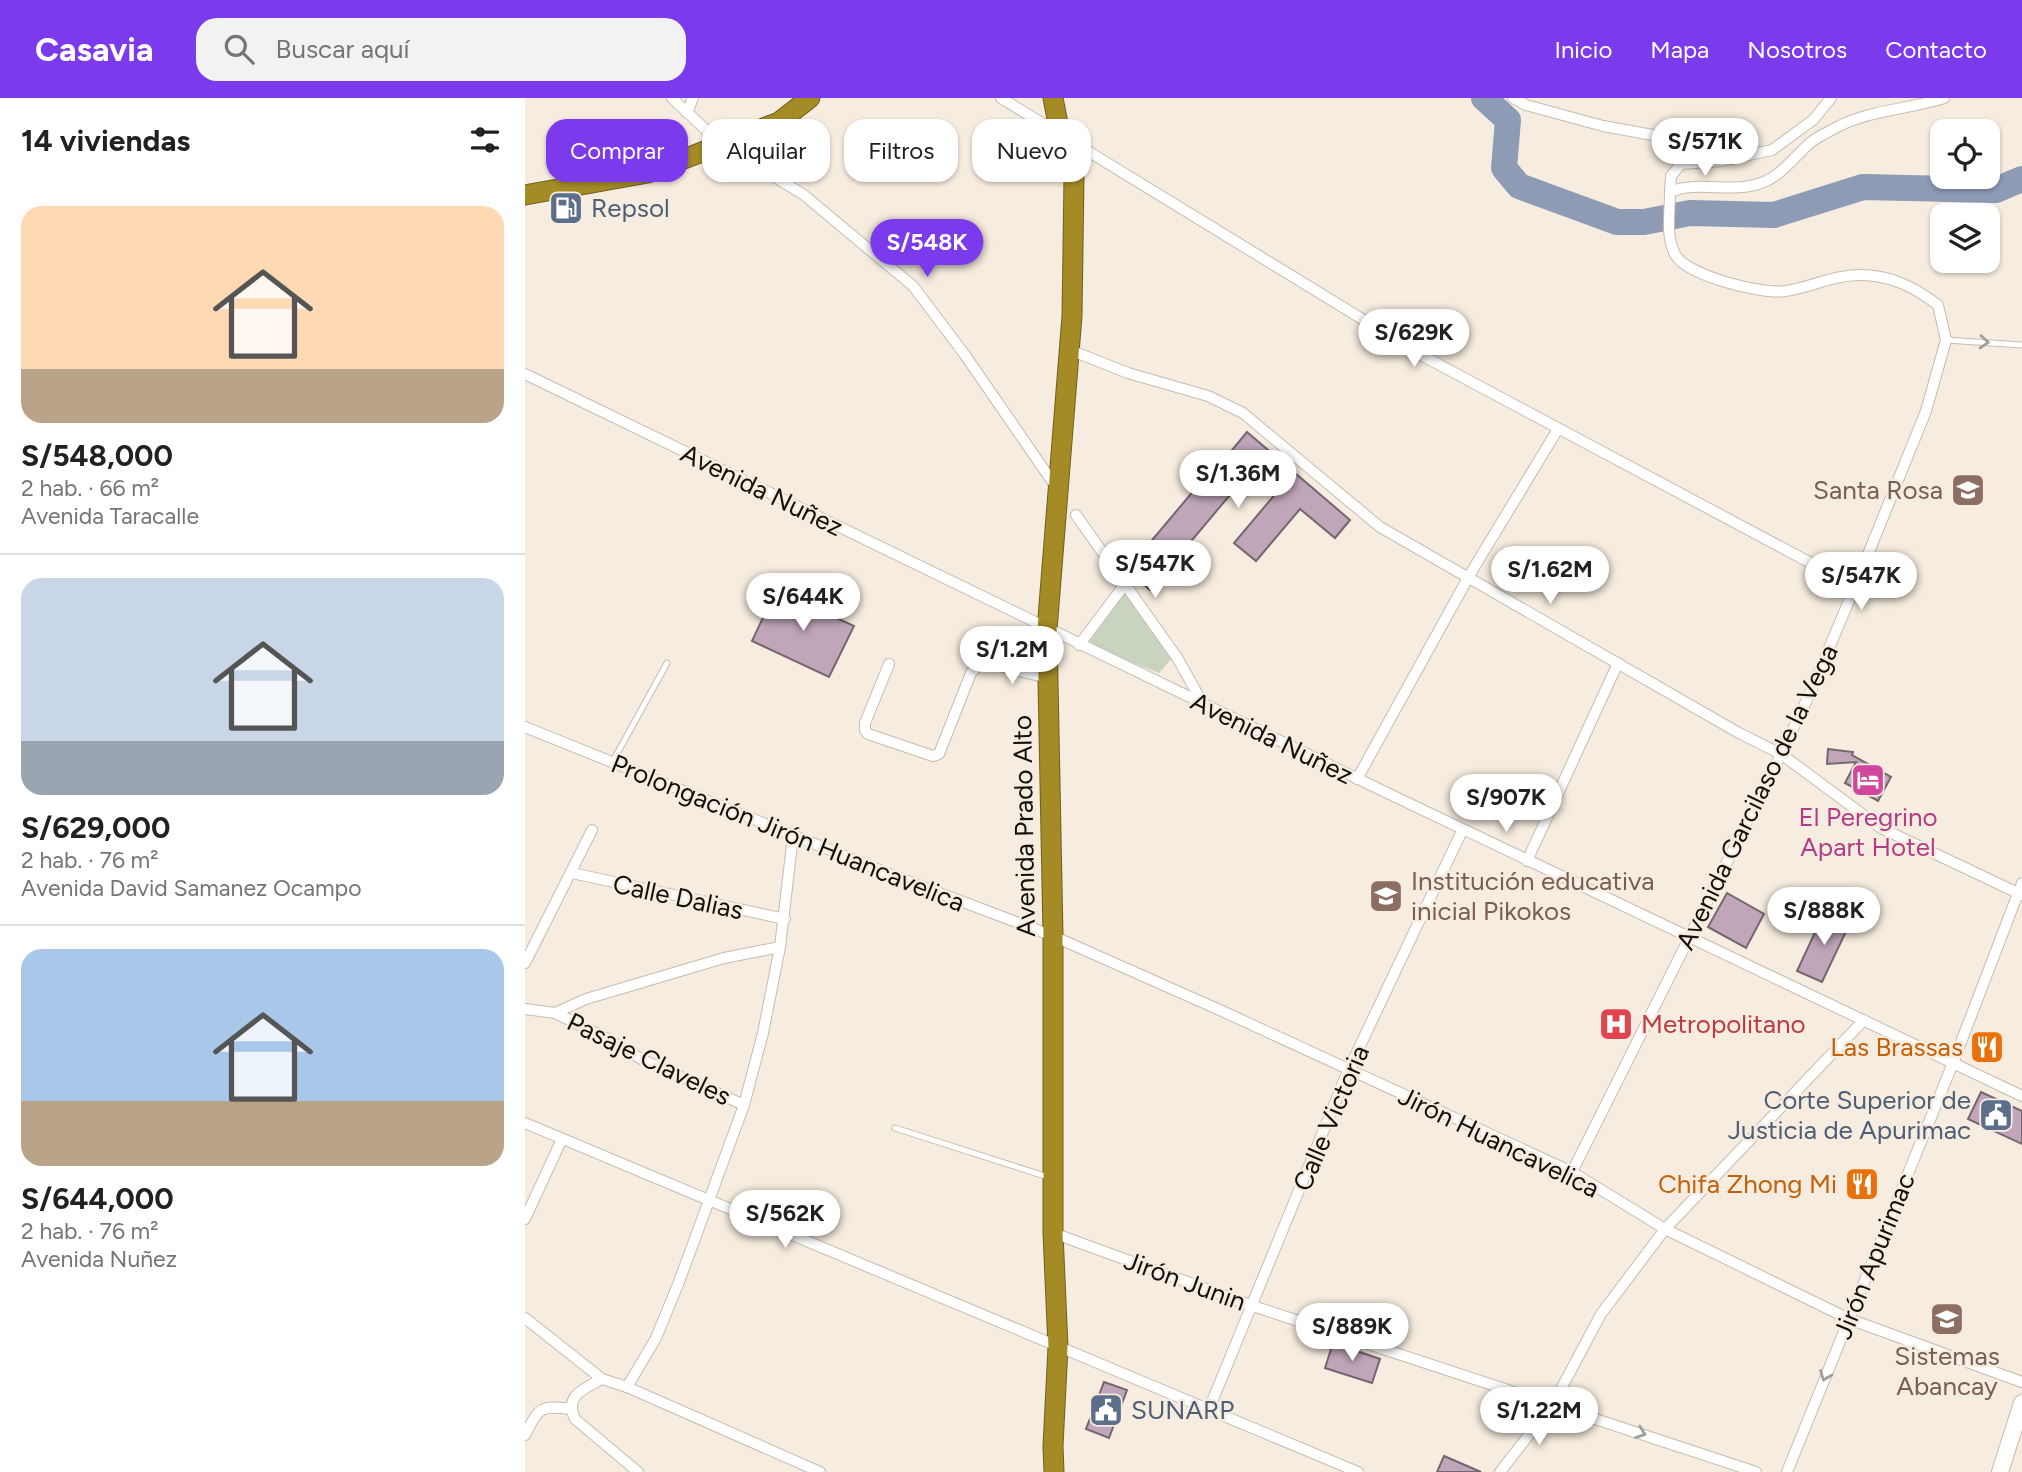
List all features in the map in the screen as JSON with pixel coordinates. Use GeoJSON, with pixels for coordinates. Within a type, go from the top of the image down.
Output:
{"type":"FeatureCollection","features":[{"type":"Feature","properties":{"kind":"highway"},"geometry":{"type":"LineString","coordinates":[[783,119],[810,98]]}},
{"type":"Feature","properties":{"kind":"highway","name":"Avenida Prado Alto"},"geometry":{"type":"LineString","coordinates":[[1053,98],[1057,119]]}},
{"type":"Feature","properties":{"kind":"highway"},"geometry":{"type":"LineString","coordinates":[[525,195],[648,173],[702,152]]}},
{"type":"Feature","properties":{"kind":"highway","name":"Avenida Prado Alto"},"geometry":{"type":"LineString","coordinates":[[1055,1472],[1053,1446],[1058,1347],[1053,1233],[1053,936],[1047,630],[1070,350],[1074,182]]}},
{"type":"Feature","properties":{"kind":"street"},"geometry":{"type":"LineString","coordinates":[[672,98],[702,127]]}},
{"type":"Feature","properties":{"kind":"street"},"geometry":{"type":"LineString","coordinates":[[687,113],[693,98]]}},
{"type":"Feature","properties":{"kind":"street"},"geometry":{"type":"LineString","coordinates":[[1001,98],[1035,119]]}},
{"type":"Feature","properties":{"kind":"street"},"geometry":{"type":"LineString","coordinates":[[1513,98],[1526,105],[1603,126],[1697,143],[1732,159]]}},
{"type":"Feature","properties":{"kind":"street"},"geometry":{"type":"LineString","coordinates":[[1670,195],[1671,176],[1681,164],[1732,159],[1772,150],[1813,120],[1831,98]]}},
{"type":"Feature","properties":{"kind":"street"},"geometry":{"type":"LineString","coordinates":[[1670,195],[1684,186],[1733,188],[1763,183],[1813,141],[1842,124],[1944,98]]}},
{"type":"Feature","properties":{"kind":"street"},"geometry":{"type":"LineString","coordinates":[[1091,153],[1421,355],[1822,569],[1856,584]]}},
{"type":"Feature","properties":{"kind":"street"},"geometry":{"type":"LineString","coordinates":[[783,182],[804,195],[913,286],[965,355],[1057,489]]}},
{"type":"Feature","properties":{"kind":"street","name":"Avenida Garcilaso de la Vega"},"geometry":{"type":"LineString","coordinates":[[1572,1172],[1811,691],[1926,411],[1946,340],[1938,306],[1914,287],[1889,279],[1861,275],[1835,276],[1783,292],[1756,291],[1707,276],[1677,258],[1670,239],[1670,195]]}},
{"type":"Feature","properties":{"kind":"street"},"geometry":{"type":"LineString","coordinates":[[1070,350],[1128,373],[1208,396],[1243,414],[1380,527],[1739,733],[1781,754],[1881,828],[2021,890]]}},
{"type":"Feature","properties":{"kind":"street","name":"Avenida Nuñez"},"geometry":{"type":"LineString","coordinates":[[525,374],[1462,831],[1690,936],[2022,1096]]}},
{"type":"Feature","properties":{"kind":"street"},"geometry":{"type":"LineString","coordinates":[[1357,779],[1469,576],[1558,429]]}},
{"type":"Feature","properties":{"kind":"street"},"geometry":{"type":"LineString","coordinates":[[1076,515],[1178,659],[1203,704]]}},
{"type":"Feature","properties":{"kind":"street"},"geometry":{"type":"LineString","coordinates":[[1079,645],[1125,584]]}},
{"type":"Feature","properties":{"kind":"street"},"geometry":{"type":"LineString","coordinates":[[1527,860],[1618,663]]}},
{"type":"Feature","properties":{"kind":"street"},"geometry":{"type":"LineString","coordinates":[[889,664],[865,723],[865,730],[868,734],[933,756],[939,754],[971,673],[978,666],[992,664],[1048,678]]}},
{"type":"Feature","properties":{"kind":"street","name":"Prolongación Jirón Huancavelica"},"geometry":{"type":"LineString","coordinates":[[525,727],[793,836],[1053,936]]}},
{"type":"Feature","properties":{"kind":"street"},"geometry":{"type":"LineString","coordinates":[[525,963],[592,830]]}},
{"type":"Feature","properties":{"kind":"street","name":"Calle Victoria"},"geometry":{"type":"LineString","coordinates":[[1209,1409],[1348,1071],[1462,831]]}},
{"type":"Feature","properties":{"kind":"street"},"geometry":{"type":"LineString","coordinates":[[627,1387],[656,1338],[680,1282],[744,1105],[763,1033],[780,947],[793,836]]}},
{"type":"Feature","properties":{"kind":"street","name":"Calle Dalias"},"geometry":{"type":"LineString","coordinates":[[572,873],[785,919]]}},
{"type":"Feature","properties":{"kind":"street","name":"Jirón Apurimac"},"geometry":{"type":"LineString","coordinates":[[1787,1472],[2021,890]]}},
{"type":"Feature","properties":{"kind":"street","name":"Jirón Huancavelica"},"geometry":{"type":"LineString","coordinates":[[1053,936],[1572,1172],[1665,1229],[1849,1319],[2022,1381]]}},
{"type":"Feature","properties":{"kind":"street"},"geometry":{"type":"LineString","coordinates":[[525,1009],[555,1013],[586,999],[724,958],[780,947]]}},
{"type":"Feature","properties":{"kind":"street","name":"Pasaje Claveles"},"geometry":{"type":"LineString","coordinates":[[555,1013],[643,1059],[744,1105]]}},
{"type":"Feature","properties":{"kind":"street"},"geometry":{"type":"LineString","coordinates":[[1500,1472],[1553,1404],[1601,1314],[1665,1229],[1864,1020]]}},
{"type":"Feature","properties":{"kind":"street"},"geometry":{"type":"LineString","coordinates":[[525,1123],[1358,1472]]}},
{"type":"Feature","properties":{"kind":"street"},"geometry":{"type":"LineString","coordinates":[[525,1219],[562,1139]]}},
{"type":"Feature","properties":{"kind":"street","name":"Jirón Junin"},"geometry":{"type":"LineString","coordinates":[[1053,1233],[1253,1306],[1756,1472]]}},
{"type":"Feature","properties":{"kind":"street"},"geometry":{"type":"LineString","coordinates":[[525,1318],[602,1379],[627,1387],[820,1472]]}},
{"type":"Feature","properties":{"kind":"street"},"geometry":{"type":"LineString","coordinates":[[602,1379],[579,1391],[571,1409],[575,1419],[638,1472]]}},
{"type":"Feature","properties":{"kind":"street"},"geometry":{"type":"LineString","coordinates":[[2000,1472],[2022,1403]]}},
{"type":"Feature","properties":{"kind":"street"},"geometry":{"type":"LineString","coordinates":[[525,1435],[538,1411],[544,1407],[571,1409]]}},
{"type":"Feature","properties":{"kind":"lane"},"geometry":{"type":"LineString","coordinates":[[1946,340],[2022,345]]}},
{"type":"Feature","properties":{"kind":"lane"},"geometry":{"type":"LineString","coordinates":[[613,763],[667,663]]}},
{"type":"Feature","properties":{"kind":"lane"},"geometry":{"type":"LineString","coordinates":[[895,1128],[1053,1178]]}},
{"type":"Feature","properties":{"kind":"green space"},"geometry":{"type":"Polygon","coordinates":[[[1125,592],[1171,659],[1159,673],[1087,645],[1125,592]]]}},
{"type":"Feature","properties":{"kind":"building"},"geometry":{"type":"Polygon","coordinates":[[[1247,432],[1350,520],[1335,538],[1300,509],[1256,561],[1234,543],[1277,492],[1251,470],[1150,590],[1127,570],[1216,464],[1219,466],[1247,432]]]}},
{"type":"Feature","properties":{"kind":"building"},"geometry":{"type":"Polygon","coordinates":[[[776,590],[854,626],[829,677],[752,641],[776,590]]]}},
{"type":"Feature","properties":{"kind":"building","name":"El Peregrino Apart Hotel"},"geometry":{"type":"Polygon","coordinates":[[[1828,749],[1853,752],[1852,755],[1891,777],[1878,801],[1845,783],[1856,762],[1827,764],[1828,749]]]}},
{"type":"Feature","properties":{"kind":"building"},"geometry":{"type":"Polygon","coordinates":[[[1727,893],[1764,914],[1746,948],[1708,927],[1727,893]]]}},
{"type":"Feature","properties":{"kind":"building"},"geometry":{"type":"Polygon","coordinates":[[[1825,911],[1850,923],[1822,982],[1797,971],[1825,911]]]}},
{"type":"Feature","properties":{"kind":"building","name":"Corte Superior de Justicia de Apurimac"},"geometry":{"type":"Polygon","coordinates":[[[1981,1092],[2022,1111],[2022,1144],[1968,1119],[1981,1092]]]}},
{"type":"Feature","properties":{"kind":"building"},"geometry":{"type":"Polygon","coordinates":[[[1333,1343],[1380,1359],[1372,1383],[1325,1368],[1333,1343]]]}},
{"type":"Feature","properties":{"kind":"building","name":"SUNARP"},"geometry":{"type":"Polygon","coordinates":[[[1104,1382],[1127,1390],[1109,1438],[1086,1429],[1104,1382]]]}},
{"type":"Feature","properties":{"kind":"building"},"geometry":{"type":"Polygon","coordinates":[[[1444,1456],[1481,1472],[1437,1472],[1444,1456]]]}},
{"type":"Feature","properties":{"kind":"waterway"},"geometry":{"type":"LineString","coordinates":[[1484,98],[1508,120],[1504,168],[1519,186],[1617,222],[1644,222],[1690,213],[1774,215],[1863,187],[1996,190],[2022,179]]}},
{"type":"Feature","properties":{"kind":"place","name":"Repsol"},"geometry":{"type":"Point","coordinates":[566,208]}},
{"type":"Feature","properties":{"kind":"place","name":"Santa Rosa"},"geometry":{"type":"Point","coordinates":[1968,490]}},
{"type":"Feature","properties":{"kind":"place","name":"El Peregrino Apart Hotel"},"geometry":{"type":"Point","coordinates":[1868,780]}},
{"type":"Feature","properties":{"kind":"place","name":"Institución educativa inicial Pikokos"},"geometry":{"type":"Point","coordinates":[1386,896]}},
{"type":"Feature","properties":{"kind":"place","name":"Metropolitano"},"geometry":{"type":"Point","coordinates":[1616,1024]}},
{"type":"Feature","properties":{"kind":"place","name":"Las Brassas"},"geometry":{"type":"Point","coordinates":[1987,1047]}},
{"type":"Feature","properties":{"kind":"place","name":"Corte Superior de Justicia de Apurimac"},"geometry":{"type":"Point","coordinates":[1996,1115]}},
{"type":"Feature","properties":{"kind":"place","name":"Chifa Zhong Mi"},"geometry":{"type":"Point","coordinates":[1862,1184]}},
{"type":"Feature","properties":{"kind":"place","name":"Sistemas Abancay"},"geometry":{"type":"Point","coordinates":[1947,1319]}},
{"type":"Feature","properties":{"kind":"place","name":"SUNARP"},"geometry":{"type":"Point","coordinates":[1106,1410]}}]}
